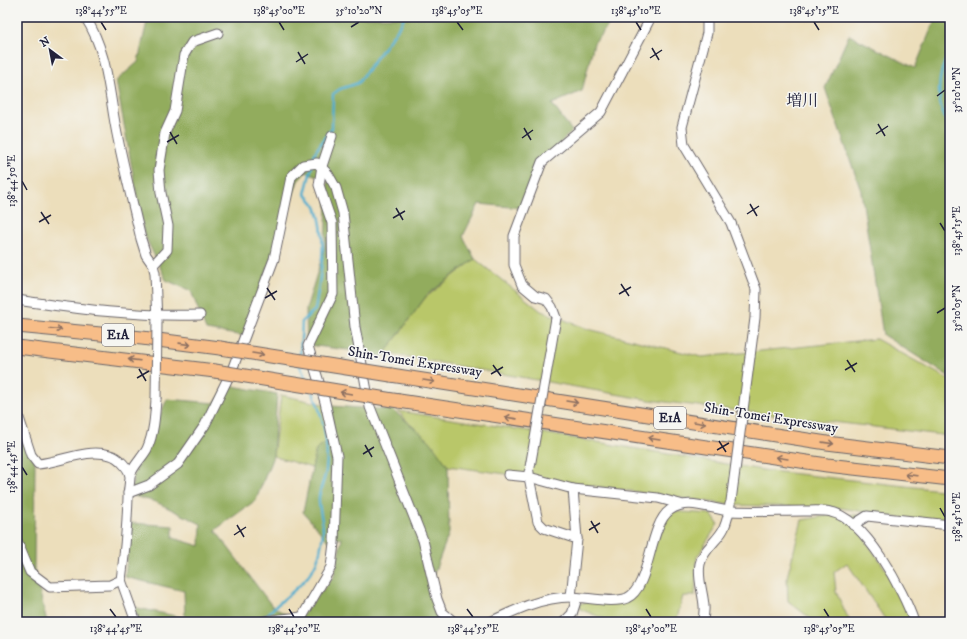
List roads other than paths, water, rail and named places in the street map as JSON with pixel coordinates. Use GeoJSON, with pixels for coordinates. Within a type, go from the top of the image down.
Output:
{"type":"FeatureCollection","features":[{"type":"Feature","properties":{"kind":"highway","name":"Shin-Tomei Expressway"},"geometry":{"type":"LineString","coordinates":[[17,326],[142,338],[220,348],[827,443],[950,458]]}},
{"type":"Feature","properties":{"kind":"highway","name":"E1A"},"geometry":{"type":"LineString","coordinates":[[17,347],[215,371],[399,401],[819,464],[950,479]]}},
{"type":"Feature","properties":{"kind":"street"},"geometry":{"type":"LineString","coordinates":[[84,17],[94,31],[102,53],[117,136],[141,239],[146,255],[153,265],[157,318],[156,399],[153,430],[146,450],[135,464],[130,475],[126,541],[121,580],[136,622]]}},
{"type":"Feature","properties":{"kind":"street"},"geometry":{"type":"LineString","coordinates":[[577,539],[544,528],[538,522],[529,477],[556,318],[552,307],[546,299],[535,296],[522,285],[514,265],[514,236],[542,162],[601,112],[651,17]]}},
{"type":"Feature","properties":{"kind":"street"},"geometry":{"type":"LineString","coordinates":[[702,622],[704,617],[704,594],[700,579],[700,564],[705,553],[724,529],[730,506],[755,318],[756,289],[731,223],[684,144],[682,127],[707,33],[707,17]]}},
{"type":"Feature","properties":{"kind":"street"},"geometry":{"type":"LineString","coordinates":[[153,265],[167,250],[168,226],[161,193],[159,170],[165,133],[175,111],[184,55],[192,42],[218,33]]}},
{"type":"Feature","properties":{"kind":"street"},"geometry":{"type":"LineString","coordinates":[[261,622],[271,619],[284,620],[302,617],[331,567],[337,456],[325,402],[308,346],[333,294],[332,223],[319,186],[320,164],[332,136]]}},
{"type":"Feature","properties":{"kind":"street"},"geometry":{"type":"LineString","coordinates":[[128,493],[149,485],[178,464],[205,425],[232,370],[274,259],[291,177],[303,165],[320,164]]}},
{"type":"Feature","properties":{"kind":"street"},"geometry":{"type":"LineString","coordinates":[[320,164],[336,188],[343,213],[355,327],[370,407],[423,540],[437,599],[442,612],[454,622]]}},
{"type":"Feature","properties":{"kind":"street"},"geometry":{"type":"LineString","coordinates":[[17,300],[157,318],[200,315]]}},
{"type":"Feature","properties":{"kind":"street"},"geometry":{"type":"LineString","coordinates":[[17,412],[31,455],[38,464],[50,463],[62,458],[90,453],[111,455],[122,462],[130,475]]}},
{"type":"Feature","properties":{"kind":"street"},"geometry":{"type":"LineString","coordinates":[[508,475],[529,477],[573,489],[658,498],[680,504],[831,512],[848,520],[876,549],[900,589],[914,622]]}},
{"type":"Feature","properties":{"kind":"street"},"geometry":{"type":"LineString","coordinates":[[564,622],[572,614],[574,598],[577,539],[573,489]]}},
{"type":"Feature","properties":{"kind":"street"},"geometry":{"type":"LineString","coordinates":[[490,622],[513,611],[541,602],[574,598],[619,600],[628,598],[634,593],[640,584],[661,520],[669,511],[680,504]]}},
{"type":"Feature","properties":{"kind":"street"},"geometry":{"type":"LineString","coordinates":[[853,525],[867,516],[950,525]]}},
{"type":"Feature","properties":{"kind":"street"},"geometry":{"type":"LineString","coordinates":[[17,541],[30,572],[50,587],[110,585],[121,580]]}},
{"type":"Feature","properties":{"kind":"waterway"},"geometry":{"type":"LineString","coordinates":[[313,161],[315,152],[332,128],[333,94],[340,89],[358,83],[401,24],[404,17]]}},
{"type":"Feature","properties":{"kind":"waterway"},"geometry":{"type":"LineString","coordinates":[[950,51],[942,70],[939,90],[942,109],[950,128]]}},
{"type":"Feature","properties":{"kind":"waterway"},"geometry":{"type":"LineString","coordinates":[[300,357],[302,321],[315,310],[323,246],[320,221],[316,207],[305,194],[312,166]]}},
{"type":"Feature","properties":{"kind":"waterway"},"geometry":{"type":"LineString","coordinates":[[299,364],[307,381]]}},
{"type":"Feature","properties":{"kind":"waterway"},"geometry":{"type":"LineString","coordinates":[[264,617],[310,574],[319,556],[322,544],[323,526],[319,497],[325,473],[327,450],[320,411],[313,392]]}},
{"type":"Feature","properties":{"kind":"district","name":"増川"},"geometry":{"type":"Point","coordinates":[802,101]}}]}
